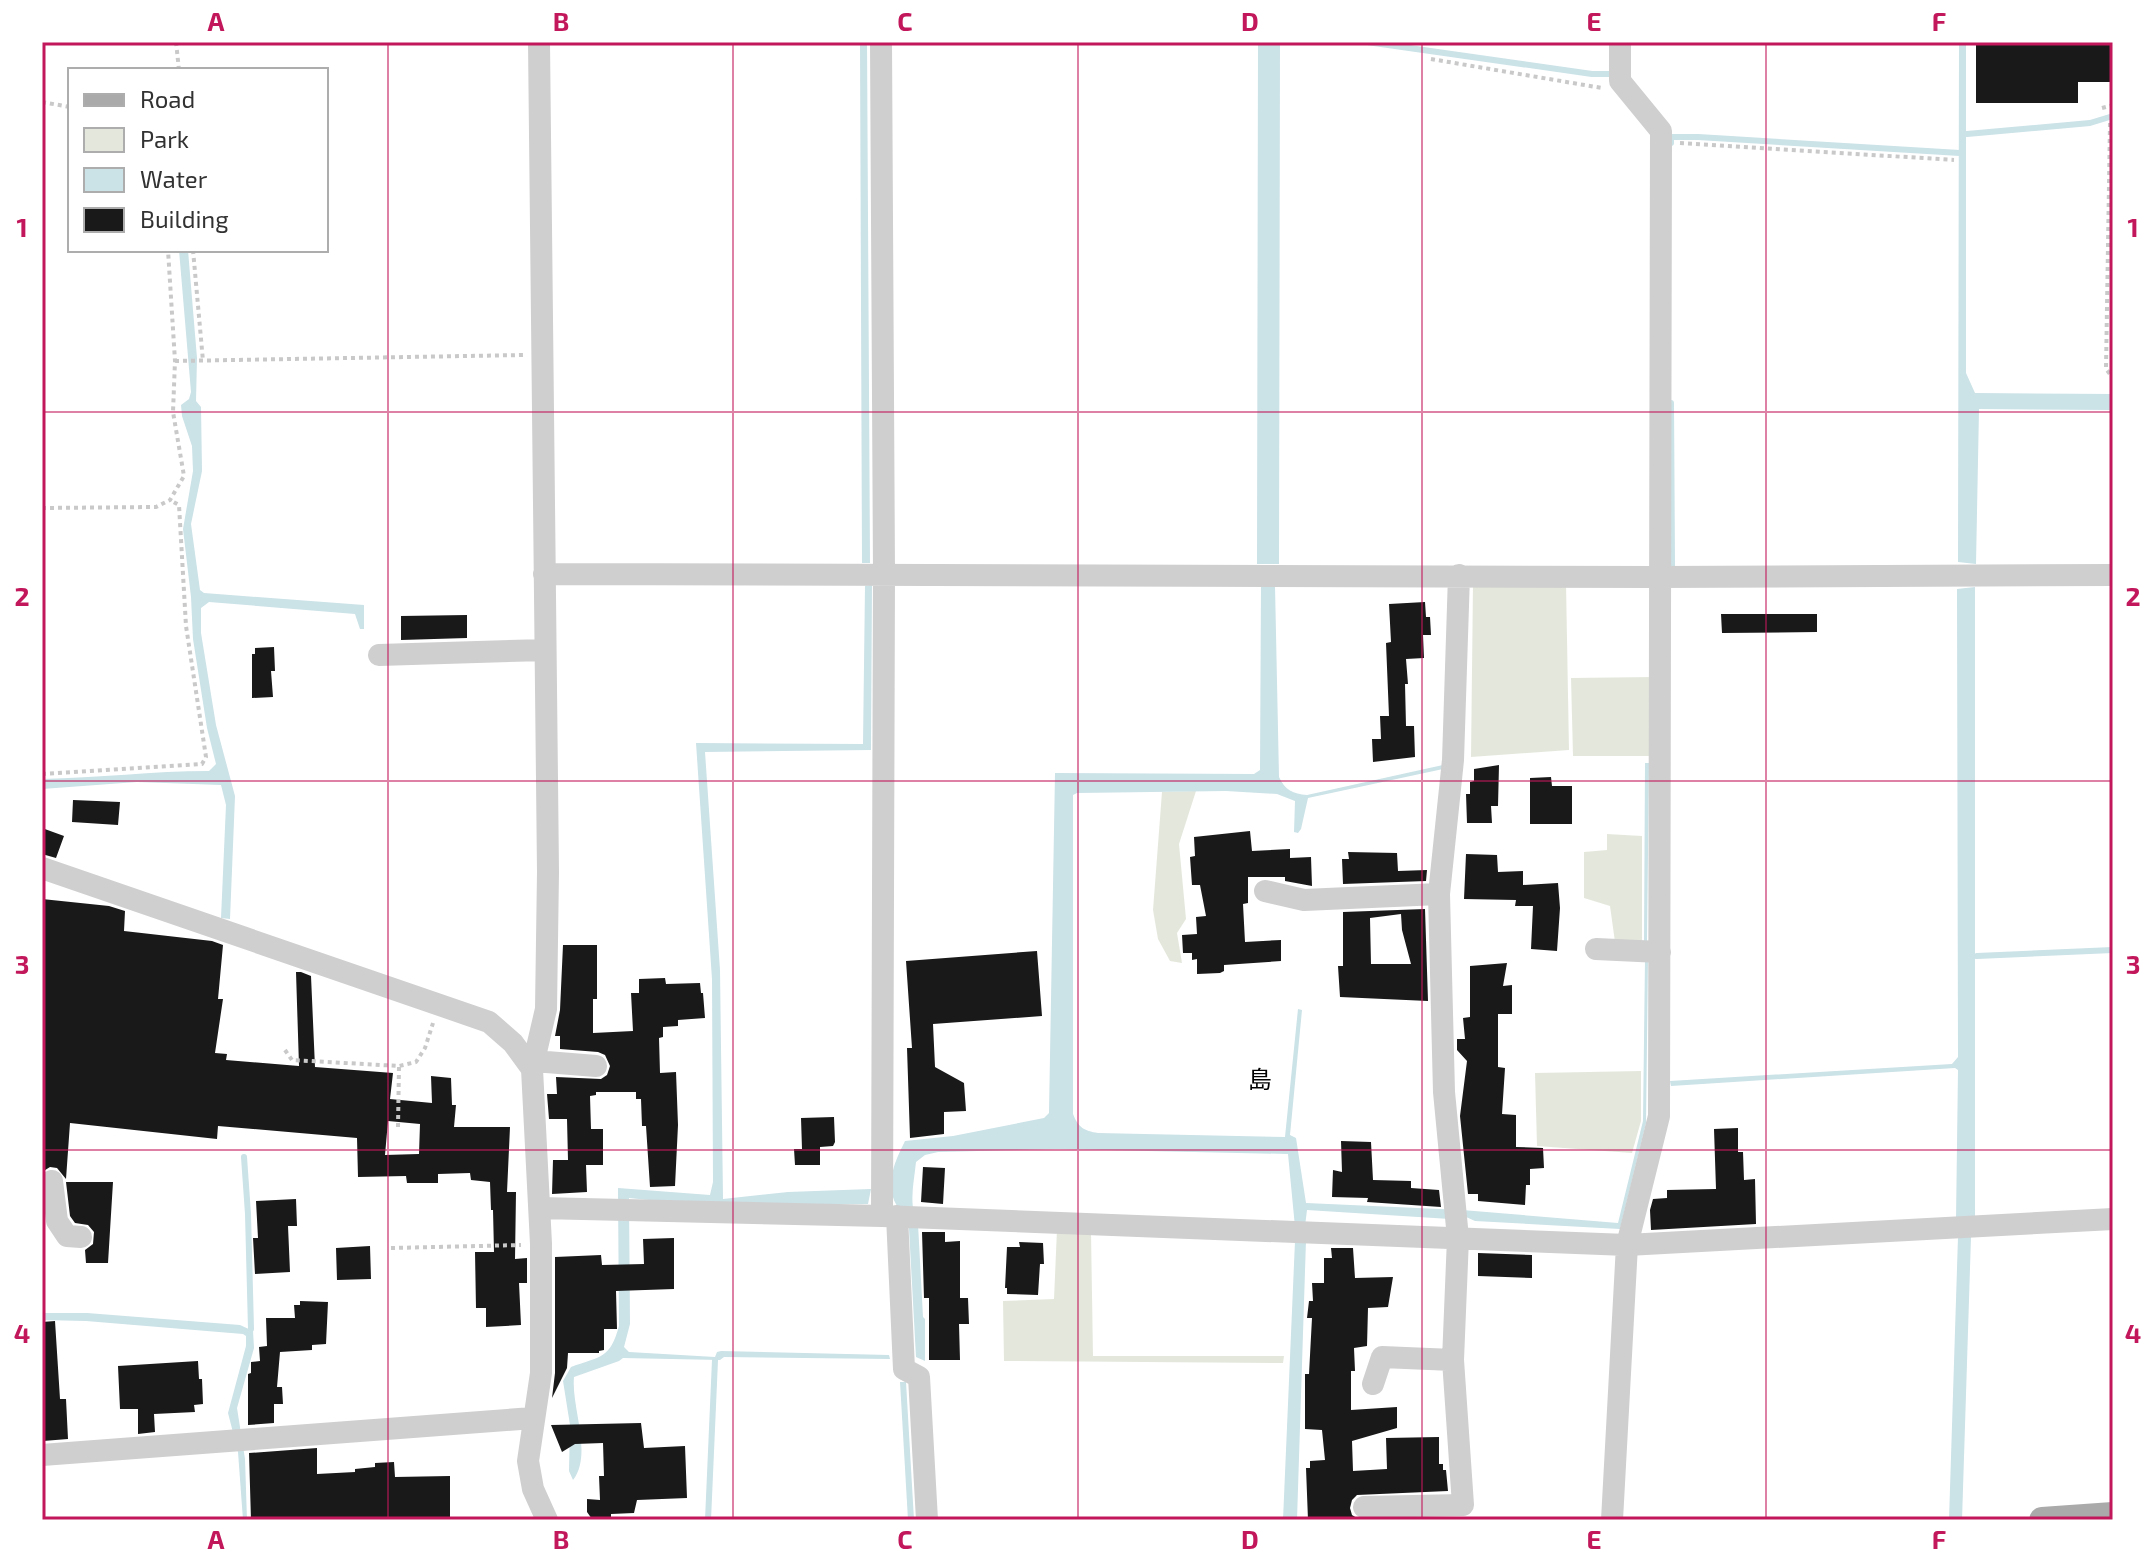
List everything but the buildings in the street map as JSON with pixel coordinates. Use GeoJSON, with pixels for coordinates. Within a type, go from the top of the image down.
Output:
{"type":"FeatureCollection","features":[{"type":"Feature","properties":{"kind":"main road"},"geometry":{"type":"LineString","coordinates":[[2042,1520],[2113,1515]]}},
{"type":"Feature","properties":{"kind":"street"},"geometry":{"type":"LineString","coordinates":[[539,42],[548,872],[546,1009],[533,1065],[541,1244],[541,1373],[528,1461],[533,1489],[547,1520]]}},
{"type":"Feature","properties":{"kind":"street"},"geometry":{"type":"LineString","coordinates":[[881,42],[890,1216],[904,1369],[919,1377],[927,1520]]}},
{"type":"Feature","properties":{"kind":"street"},"geometry":{"type":"LineString","coordinates":[[1612,1520],[1627,1245],[1659,1116],[1660,952],[1661,131],[1620,81],[1620,42]]}},
{"type":"Feature","properties":{"kind":"street"},"geometry":{"type":"LineString","coordinates":[[544,574],[2113,575]]}},
{"type":"Feature","properties":{"kind":"street"},"geometry":{"type":"LineString","coordinates":[[1364,1507],[1463,1505],[1453,1360],[1458,1238],[1444,1092],[1439,894],[1453,760],[1459,575]]}},
{"type":"Feature","properties":{"kind":"street"},"geometry":{"type":"LineString","coordinates":[[379,655],[545,650]]}},
{"type":"Feature","properties":{"kind":"street"},"geometry":{"type":"LineString","coordinates":[[42,868],[489,1022],[533,1065],[596,1066]]}},
{"type":"Feature","properties":{"kind":"street"},"geometry":{"type":"LineString","coordinates":[[1265,891],[1304,900],[1439,894]]}},
{"type":"Feature","properties":{"kind":"street"},"geometry":{"type":"LineString","coordinates":[[1596,949],[1660,952]]}},
{"type":"Feature","properties":{"kind":"street"},"geometry":{"type":"LineString","coordinates":[[56,1181],[57,1221],[67,1236],[81,1237]]}},
{"type":"Feature","properties":{"kind":"street"},"geometry":{"type":"LineString","coordinates":[[540,1208],[890,1216],[1627,1245],[2113,1219]]}},
{"type":"Feature","properties":{"kind":"street"},"geometry":{"type":"LineString","coordinates":[[1373,1384],[1382,1357],[1453,1360]]}},
{"type":"Feature","properties":{"kind":"street"},"geometry":{"type":"LineString","coordinates":[[42,1455],[533,1418]]}},
{"type":"Feature","properties":{"kind":"path"},"geometry":{"type":"LineString","coordinates":[[176,42],[179,68]]}},
{"type":"Feature","properties":{"kind":"path"},"geometry":{"type":"LineString","coordinates":[[1431,59],[1629,92]]}},
{"type":"Feature","properties":{"kind":"path"},"geometry":{"type":"LineString","coordinates":[[42,102],[68,107]]}},
{"type":"Feature","properties":{"kind":"path"},"geometry":{"type":"LineString","coordinates":[[2102,108],[2113,105]]}},
{"type":"Feature","properties":{"kind":"path"},"geometry":{"type":"LineString","coordinates":[[2110,123],[2106,369],[2113,378]]}},
{"type":"Feature","properties":{"kind":"path"},"geometry":{"type":"LineString","coordinates":[[1661,142],[1954,160]]}},
{"type":"Feature","properties":{"kind":"path"},"geometry":{"type":"LineString","coordinates":[[42,508],[156,507],[170,500],[184,476],[173,412],[175,361],[168,252]]}},
{"type":"Feature","properties":{"kind":"path"},"geometry":{"type":"LineString","coordinates":[[193,252],[203,361]]}},
{"type":"Feature","properties":{"kind":"path"},"geometry":{"type":"LineString","coordinates":[[175,361],[542,355]]}},
{"type":"Feature","properties":{"kind":"path"},"geometry":{"type":"LineString","coordinates":[[42,774],[202,764],[206,757],[186,626],[179,505],[170,500]]}},
{"type":"Feature","properties":{"kind":"path"},"geometry":{"type":"LineString","coordinates":[[285,1050],[292,1060],[399,1066],[416,1062],[425,1048],[439,1005]]}},
{"type":"Feature","properties":{"kind":"path"},"geometry":{"type":"LineString","coordinates":[[398,1127],[399,1066]]}},
{"type":"Feature","properties":{"kind":"path"},"geometry":{"type":"LineString","coordinates":[[391,1248],[541,1244]]}},
{"type":"Feature","properties":{"kind":"green space"},"geometry":{"type":"Polygon","coordinates":[[[1473,583],[1566,583],[1569,750],[1471,757],[1473,583]]]}},
{"type":"Feature","properties":{"kind":"green space"},"geometry":{"type":"Polygon","coordinates":[[[1653,677],[1651,756],[1573,756],[1571,678],[1653,677]]]}},
{"type":"Feature","properties":{"kind":"green space"},"geometry":{"type":"Polygon","coordinates":[[[1196,791],[1179,844],[1186,919],[1177,933],[1182,963],[1170,961],[1158,939],[1153,910],[1162,792],[1196,791]]]}},
{"type":"Feature","properties":{"kind":"green space"},"geometry":{"type":"Polygon","coordinates":[[[1607,834],[1642,836],[1642,941],[1615,942],[1610,906],[1584,898],[1584,852],[1607,850],[1607,834]]]}},
{"type":"Feature","properties":{"kind":"green space"},"geometry":{"type":"Polygon","coordinates":[[[1641,1071],[1641,1121],[1632,1153],[1537,1146],[1535,1073],[1641,1071]]]}},
{"type":"Feature","properties":{"kind":"green space"},"geometry":{"type":"Polygon","coordinates":[[[1057,1229],[1091,1232],[1093,1356],[1284,1356],[1283,1363],[1004,1361],[1003,1301],[1054,1299],[1057,1229]]]}},
{"type":"Feature","properties":{"kind":"water"},"geometry":{"type":"Polygon","coordinates":[[[860,42],[867,42],[870,563],[862,563],[860,42]]]}},
{"type":"Feature","properties":{"kind":"water"},"geometry":{"type":"Polygon","coordinates":[[[1258,42],[1280,42],[1279,564],[1257,564],[1258,42]]]}},
{"type":"Feature","properties":{"kind":"water"},"geometry":{"type":"Polygon","coordinates":[[[1959,42],[1966,42],[1966,373],[1975,393],[2113,394],[2113,410],[1979,409],[1976,564],[1958,562],[1959,42]]]}},
{"type":"Feature","properties":{"kind":"water"},"geometry":{"type":"Polygon","coordinates":[[[179,252],[188,252],[197,358],[196,401],[201,407],[202,471],[191,524],[200,590],[204,593],[364,605],[364,629],[360,629],[355,614],[209,602],[201,608],[201,633],[216,725],[235,796],[230,919],[221,918],[226,805],[221,785],[137,782],[42,789],[42,779],[209,771],[216,764],[193,639],[183,529],[193,471],[192,446],[181,405],[189,399],[191,392],[179,252]]]}},
{"type":"Feature","properties":{"kind":"water"},"geometry":{"type":"Polygon","coordinates":[[[872,585],[871,750],[705,752],[720,970],[723,1199],[788,1192],[871,1189],[868,1204],[697,1205],[629,1198],[630,1324],[624,1347],[629,1352],[715,1357],[721,1351],[889,1355],[890,1359],[623,1358],[574,1377],[581,1457],[573,1480],[569,1471],[570,1425],[563,1381],[571,1367],[608,1351],[616,1337],[619,1326],[618,1188],[710,1195],[713,1182],[712,979],[696,743],[863,744],[865,586],[872,585]]]}},
{"type":"Feature","properties":{"kind":"water"},"geometry":{"type":"Polygon","coordinates":[[[1261,586],[1275,586],[1279,777],[1287,788],[1307,795],[1443,765],[1443,769],[1308,798],[1298,833],[1294,832],[1295,801],[1277,794],[1226,791],[1073,795],[1075,1118],[1082,1128],[1098,1133],[1285,1137],[1298,1009],[1302,1010],[1290,1135],[1296,1138],[1306,1203],[1462,1210],[1618,1223],[1643,1121],[1645,959],[1648,958],[1646,1123],[1620,1229],[1475,1221],[1464,1216],[1450,1219],[1307,1210],[1305,1226],[1295,1227],[1288,1154],[1058,1149],[938,1152],[925,1155],[916,1162],[912,1194],[918,1224],[925,1361],[916,1357],[908,1210],[897,1206],[893,1198],[892,1173],[905,1141],[953,1136],[1044,1118],[1049,1113],[1055,773],[1254,774],[1260,770],[1261,586]]]}},
{"type":"Feature","properties":{"kind":"water"},"geometry":{"type":"Polygon","coordinates":[[[1975,587],[1975,1219],[1956,1220],[1958,1070],[1955,1068],[1671,1086],[1670,1081],[1952,1064],[1958,1057],[1957,589],[1975,587]]]}},
{"type":"Feature","properties":{"kind":"water"},"geometry":{"type":"Polygon","coordinates":[[[1645,763],[1649,763],[1647,942],[1644,942],[1645,763]]]}},
{"type":"Feature","properties":{"kind":"water"},"geometry":{"type":"Polygon","coordinates":[[[1958,1237],[1971,1237],[1962,1520],[1949,1520],[1958,1237]]]}},
{"type":"Feature","properties":{"kind":"water"},"geometry":{"type":"Polygon","coordinates":[[[1306,1240],[1297,1520],[1283,1520],[1295,1241],[1306,1240]]]}},
{"type":"Feature","properties":{"kind":"water"},"geometry":{"type":"Polygon","coordinates":[[[42,1313],[87,1313],[240,1325],[253,1331],[254,1348],[237,1408],[245,1459],[247,1520],[243,1520],[238,1452],[228,1413],[246,1336],[86,1321],[42,1320],[42,1313]]]}},
{"type":"Feature","properties":{"kind":"water"},"geometry":{"type":"Polygon","coordinates":[[[900,1382],[906,1382],[914,1520],[908,1520],[900,1382]]]}},
{"type":"Feature","properties":{"kind":"waterway"},"geometry":{"type":"LineString","coordinates":[[1367,42],[1592,74],[1611,74]]}},
{"type":"Feature","properties":{"kind":"waterway"},"geometry":{"type":"LineString","coordinates":[[1967,134],[2090,123],[2113,116]]}},
{"type":"Feature","properties":{"kind":"waterway"},"geometry":{"type":"LineString","coordinates":[[1671,143],[1671,137],[1698,137],[1960,153]]}},
{"type":"Feature","properties":{"kind":"waterway"},"geometry":{"type":"LineString","coordinates":[[1671,403],[1672,565]]}},
{"type":"Feature","properties":{"kind":"waterway"},"geometry":{"type":"LineString","coordinates":[[1977,956],[2113,950]]}},
{"type":"Feature","properties":{"kind":"waterway"},"geometry":{"type":"LineString","coordinates":[[244,1157],[251,1329]]}},
{"type":"Feature","properties":{"kind":"waterway"},"geometry":{"type":"LineString","coordinates":[[708,1520],[715,1360]]}},
{"type":"Feature","properties":{"kind":"district","name":"島"},"geometry":{"type":"Point","coordinates":[1260,1078]}}]}
